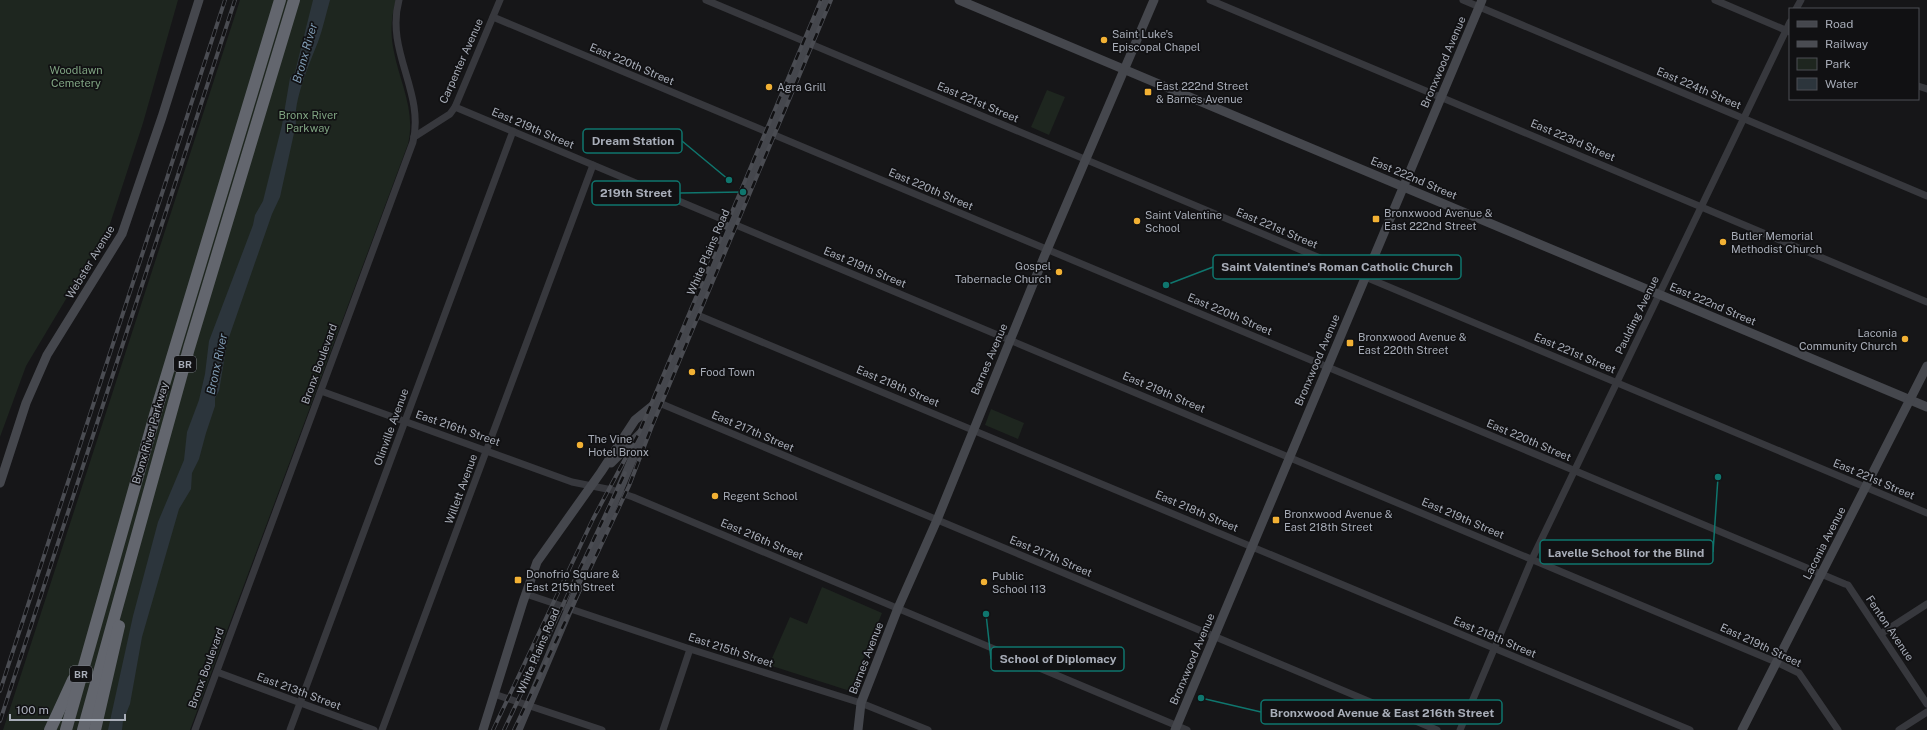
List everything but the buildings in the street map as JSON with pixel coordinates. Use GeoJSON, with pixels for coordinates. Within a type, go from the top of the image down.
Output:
{"type":"FeatureCollection","features":[{"type":"Feature","properties":{"kind":"highway","name":"Bronx River Parkway"},"geometry":{"type":"LineString","coordinates":[[66,730],[96,619],[187,306],[280,0]]}},
{"type":"Feature","properties":{"kind":"highway","name":"Bronx River Parkway"},"geometry":{"type":"LineString","coordinates":[[83,730],[121,588],[189,348],[294,0]]}},
{"type":"Feature","properties":{"kind":"highway"},"geometry":{"type":"LineString","coordinates":[[95,730],[119,627],[121,588]]}},
{"type":"Feature","properties":{"kind":"highway"},"geometry":{"type":"LineString","coordinates":[[50,730],[68,692],[96,619]]}},
{"type":"Feature","properties":{"kind":"street","name":"Webster Avenue"},"geometry":{"type":"LineString","coordinates":[[0,483],[26,403],[47,355],[122,234],[162,117],[199,0]]}},
{"type":"Feature","properties":{"kind":"street","name":"Bronx Boulevard"},"geometry":{"type":"LineString","coordinates":[[195,730],[414,137],[414,104],[398,49],[395,29],[400,0]]}},
{"type":"Feature","properties":{"kind":"street","name":"Carpenter Avenue"},"geometry":{"type":"LineString","coordinates":[[414,137],[450,114],[455,107],[500,0]]}},
{"type":"Feature","properties":{"kind":"street","name":"East 221st Street"},"geometry":{"type":"LineString","coordinates":[[706,0],[1927,513]]}},
{"type":"Feature","properties":{"kind":"street","name":"White Plains Road"},"geometry":{"type":"LineString","coordinates":[[518,730],[658,402],[826,0]]}},
{"type":"Feature","properties":{"kind":"street","name":"East 222nd Street"},"geometry":{"type":"LineString","coordinates":[[958,0],[1927,407]]}},
{"type":"Feature","properties":{"kind":"street","name":"Barnes Avenue"},"geometry":{"type":"LineString","coordinates":[[858,730],[861,703],[898,608],[937,520],[1010,339],[1154,0]]}},
{"type":"Feature","properties":{"kind":"street","name":"East 223rd Street"},"geometry":{"type":"LineString","coordinates":[[1210,0],[1927,302]]}},
{"type":"Feature","properties":{"kind":"street","name":"East 224th Street"},"geometry":{"type":"LineString","coordinates":[[1463,0],[1480,3],[1927,196]]}},
{"type":"Feature","properties":{"kind":"street"},"geometry":{"type":"LineString","coordinates":[[1714,0],[1788,31]]}},
{"type":"Feature","properties":{"kind":"street","name":"Bronxwood Avenue"},"geometry":{"type":"LineString","coordinates":[[1176,728],[1480,3]]}},
{"type":"Feature","properties":{"kind":"street","name":"East 220th Street"},"geometry":{"type":"LineString","coordinates":[[493,17],[1848,585]]}},
{"type":"Feature","properties":{"kind":"street","name":"Paulding Avenue"},"geometry":{"type":"LineString","coordinates":[[1460,730],[1532,559],[1701,206],[1788,31]]}},
{"type":"Feature","properties":{"kind":"street","name":"East 219th Street"},"geometry":{"type":"LineString","coordinates":[[455,107],[1776,662],[1799,673],[1838,730]]}},
{"type":"Feature","properties":{"kind":"street","name":"Olinville Avenue"},"geometry":{"type":"LineString","coordinates":[[290,730],[513,131]]}},
{"type":"Feature","properties":{"kind":"street","name":"Willett Avenue"},"geometry":{"type":"LineString","coordinates":[[382,730],[593,165]]}},
{"type":"Feature","properties":{"kind":"street","name":"East 218th Street"},"geometry":{"type":"LineString","coordinates":[[695,314],[1690,730]]}},
{"type":"Feature","properties":{"kind":"street","name":"Laconia Avenue"},"geometry":{"type":"LineString","coordinates":[[1742,730],[1927,366]]}},
{"type":"Feature","properties":{"kind":"street","name":"East 216th Street"},"geometry":{"type":"LineString","coordinates":[[321,391],[572,482],[620,492],[898,608],[1176,728],[1187,730]]}},
{"type":"Feature","properties":{"kind":"street","name":"White Plains Road"},"geometry":{"type":"LineString","coordinates":[[483,730],[537,562],[601,472],[635,420],[658,402]]}},
{"type":"Feature","properties":{"kind":"street","name":"East 217th Street"},"geometry":{"type":"LineString","coordinates":[[658,402],[1437,730]]}},
{"type":"Feature","properties":{"kind":"street","name":"White Plains Road"},"geometry":{"type":"LineString","coordinates":[[601,472],[647,428]]}},
{"type":"Feature","properties":{"kind":"street","name":"Fenton Avenue"},"geometry":{"type":"LineString","coordinates":[[1848,585],[1882,633],[1927,704]]}},
{"type":"Feature","properties":{"kind":"street","name":"East 215th Street"},"geometry":{"type":"LineString","coordinates":[[526,594],[690,649],[861,703],[928,730]]}},
{"type":"Feature","properties":{"kind":"street"},"geometry":{"type":"LineString","coordinates":[[1882,633],[1927,604]]}},
{"type":"Feature","properties":{"kind":"street"},"geometry":{"type":"LineString","coordinates":[[663,730],[690,649]]}},
{"type":"Feature","properties":{"kind":"street","name":"East 213th Street"},"geometry":{"type":"LineString","coordinates":[[216,672],[374,730]]}},
{"type":"Feature","properties":{"kind":"street"},"geometry":{"type":"LineString","coordinates":[[494,694],[602,730]]}},
{"type":"Feature","properties":{"kind":"street"},"geometry":{"type":"LineString","coordinates":[[1899,730],[1927,712]]}},
{"type":"Feature","properties":{"kind":"green space","name":"Woodlawn Cemetery"},"geometry":{"type":"Polygon","coordinates":[[[0,0],[178,0],[143,123],[109,227],[26,366],[0,437],[0,0]]]}},
{"type":"Feature","properties":{"kind":"green space","name":"Bronx River Parkway"},"geometry":{"type":"Polygon","coordinates":[[[240,0],[396,0],[392,19],[392,39],[409,109],[410,132],[408,144],[190,730],[3,730],[240,0]]]}},
{"type":"Feature","properties":{"kind":"green space"},"geometry":{"type":"Polygon","coordinates":[[[1047,90],[1065,97],[1049,135],[1031,127],[1047,90]]]}},
{"type":"Feature","properties":{"kind":"green space"},"geometry":{"type":"Polygon","coordinates":[[[991,409],[1024,423],[1018,439],[985,425],[991,409]]]}},
{"type":"Feature","properties":{"kind":"green space"},"geometry":{"type":"Polygon","coordinates":[[[822,587],[882,613],[850,691],[769,665],[790,617],[807,624],[822,587]]]}},
{"type":"Feature","properties":{"kind":"water","name":"Bronx River"},"geometry":{"type":"Polygon","coordinates":[[[313,0],[330,0],[320,37],[299,94],[296,124],[280,197],[272,214],[227,343],[219,391],[215,398],[215,406],[199,459],[192,473],[191,489],[179,509],[142,637],[130,704],[123,721],[122,730],[108,730],[133,616],[158,522],[184,460],[187,432],[199,400],[205,374],[209,341],[253,225],[255,215],[263,201],[282,125],[290,78],[295,72],[313,0]]]}},
{"type":"Feature","properties":{"kind":"railway"},"geometry":{"type":"LineString","coordinates":[[0,691],[225,0]]}},
{"type":"Feature","properties":{"kind":"railway"},"geometry":{"type":"LineString","coordinates":[[0,721],[235,0]]}},
{"type":"Feature","properties":{"kind":"railway"},"geometry":{"type":"LineString","coordinates":[[493,730],[593,519],[639,433],[821,0]]}},
{"type":"Feature","properties":{"kind":"railway"},"geometry":{"type":"LineString","coordinates":[[514,730],[629,486],[652,426],[831,0]]}},
{"type":"Feature","properties":{"kind":"railway"},"geometry":{"type":"LineString","coordinates":[[504,730],[625,473]]}},
{"type":"Feature","properties":{"kind":"place","name":"Saint Luke's Episcopal Chapel"},"geometry":{"type":"Point","coordinates":[1104,40]}},
{"type":"Feature","properties":{"kind":"place","name":"Agra Grill"},"geometry":{"type":"Point","coordinates":[769,87]}},
{"type":"Feature","properties":{"kind":"place","name":"East 222nd Street & Barnes Avenue"},"geometry":{"type":"Point","coordinates":[1148,92]}},
{"type":"Feature","properties":{"kind":"place","name":"Dream Station"},"geometry":{"type":"Point","coordinates":[729,180]}},
{"type":"Feature","properties":{"kind":"place","name":"219th Street"},"geometry":{"type":"Point","coordinates":[743,192]}},
{"type":"Feature","properties":{"kind":"place","name":"Bronxwood Avenue & East 222nd Street"},"geometry":{"type":"Point","coordinates":[1376,219]}},
{"type":"Feature","properties":{"kind":"place","name":"Saint Valentine School"},"geometry":{"type":"Point","coordinates":[1137,221]}},
{"type":"Feature","properties":{"kind":"place","name":"Butler Memorial Methodist Church"},"geometry":{"type":"Point","coordinates":[1723,242]}},
{"type":"Feature","properties":{"kind":"place","name":"Gospel Tabernacle Church"},"geometry":{"type":"Point","coordinates":[1059,272]}},
{"type":"Feature","properties":{"kind":"place","name":"Saint Valentine's Roman Catholic Church"},"geometry":{"type":"Point","coordinates":[1166,285]}},
{"type":"Feature","properties":{"kind":"place","name":"Laconia Community Church"},"geometry":{"type":"Point","coordinates":[1905,339]}},
{"type":"Feature","properties":{"kind":"place","name":"Bronxwood Avenue & East 220th Street"},"geometry":{"type":"Point","coordinates":[1350,343]}},
{"type":"Feature","properties":{"kind":"place","name":"Food Town"},"geometry":{"type":"Point","coordinates":[692,372]}},
{"type":"Feature","properties":{"kind":"place","name":"The Vine Hotel Bronx"},"geometry":{"type":"Point","coordinates":[580,445]}},
{"type":"Feature","properties":{"kind":"place","name":"Lavelle School for the Blind"},"geometry":{"type":"Point","coordinates":[1718,477]}},
{"type":"Feature","properties":{"kind":"place","name":"Regent School"},"geometry":{"type":"Point","coordinates":[715,496]}},
{"type":"Feature","properties":{"kind":"place","name":"Bronxwood Avenue & East 218th Street"},"geometry":{"type":"Point","coordinates":[1276,520]}},
{"type":"Feature","properties":{"kind":"place","name":"Donofrio Square & East 215th Street"},"geometry":{"type":"Point","coordinates":[518,580]}},
{"type":"Feature","properties":{"kind":"place","name":"Public School 113"},"geometry":{"type":"Point","coordinates":[984,582]}},
{"type":"Feature","properties":{"kind":"place","name":"School of Diplomacy"},"geometry":{"type":"Point","coordinates":[986,614]}},
{"type":"Feature","properties":{"kind":"place","name":"Bronxwood Avenue & East 216th Street"},"geometry":{"type":"Point","coordinates":[1201,698]}}]}
